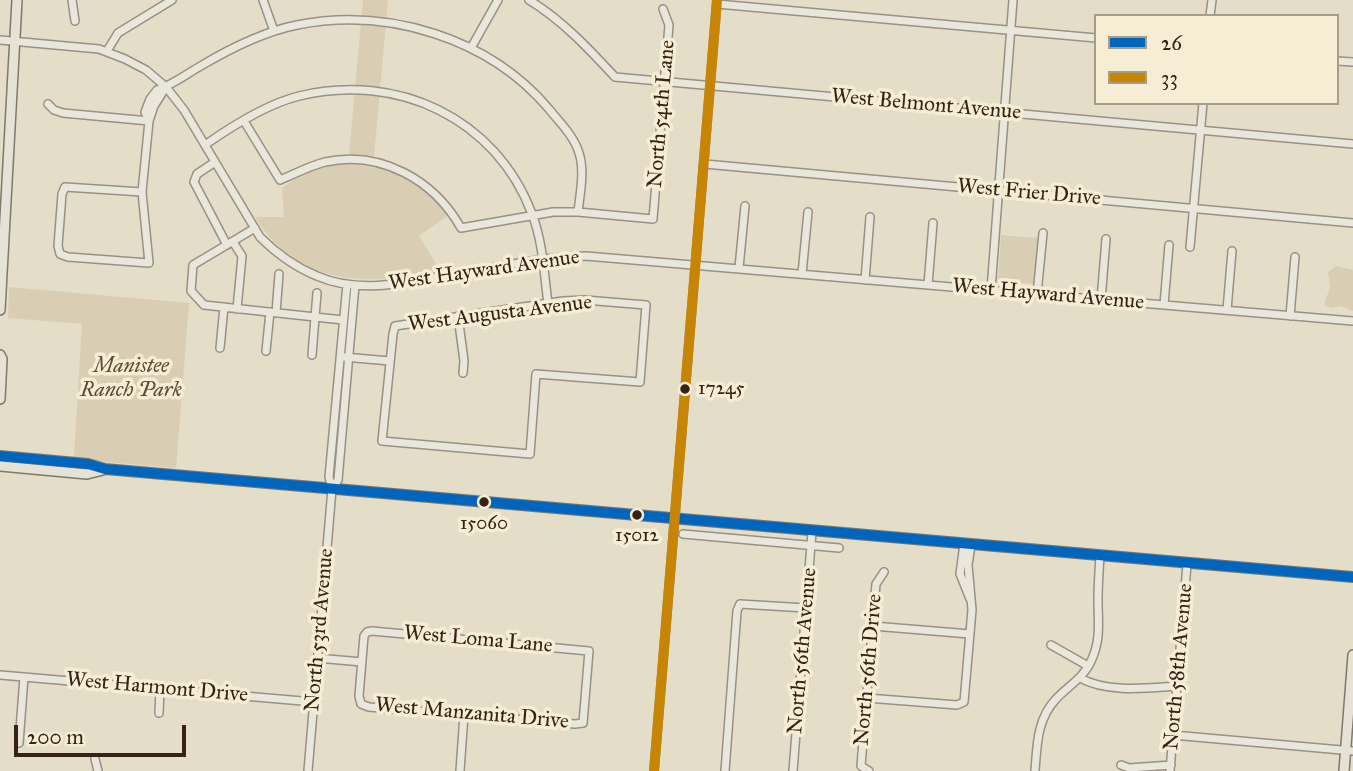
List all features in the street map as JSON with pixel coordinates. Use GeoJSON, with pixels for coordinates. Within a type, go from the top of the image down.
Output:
{"type":"FeatureCollection","features":[{"type":"Feature","properties":{"kind":"main road"},"geometry":{"type":"LineString","coordinates":[[0,310],[17,0]]}},
{"type":"Feature","properties":{"kind":"main road"},"geometry":{"type":"LineString","coordinates":[[0,355],[0,399]]}},
{"type":"Feature","properties":{"kind":"main road"},"geometry":{"type":"LineString","coordinates":[[0,456],[88,464],[105,469],[1353,577]]}},
{"type":"Feature","properties":{"kind":"main road"},"geometry":{"type":"LineString","coordinates":[[0,466],[87,474],[105,469]]}},
{"type":"Feature","properties":{"kind":"main road"},"geometry":{"type":"LineString","coordinates":[[1344,771],[1349,750],[1353,655]]}},
{"type":"Feature","properties":{"kind":"street"},"geometry":{"type":"LineString","coordinates":[[72,0],[75,21]]}},
{"type":"Feature","properties":{"kind":"street"},"geometry":{"type":"LineString","coordinates":[[107,51],[118,33],[172,0]]}},
{"type":"Feature","properties":{"kind":"street"},"geometry":{"type":"LineString","coordinates":[[263,0],[274,31]]}},
{"type":"Feature","properties":{"kind":"street"},"geometry":{"type":"LineString","coordinates":[[471,48],[498,0]]}},
{"type":"Feature","properties":{"kind":"street","name":"West Belmont Avenue"},"geometry":{"type":"LineString","coordinates":[[529,0],[545,10],[592,51],[615,77],[1353,144]]}},
{"type":"Feature","properties":{"kind":"street"},"geometry":{"type":"LineString","coordinates":[[991,290],[1013,0]]}},
{"type":"Feature","properties":{"kind":"street"},"geometry":{"type":"LineString","coordinates":[[654,771],[717,2],[1094,38]]}},
{"type":"Feature","properties":{"kind":"street","name":"North 54th Lane"},"geometry":{"type":"LineString","coordinates":[[578,212],[653,219],[669,25],[663,9]]}},
{"type":"Feature","properties":{"kind":"street"},"geometry":{"type":"LineString","coordinates":[[142,192],[65,187],[62,194],[58,246],[60,254],[68,257],[149,263],[142,192],[149,121],[145,112],[157,90],[225,52],[274,31],[327,22],[388,22],[418,28],[471,48],[519,80],[541,101],[571,137],[579,153],[582,171],[578,212],[553,212],[461,228],[441,199],[428,187],[394,168],[366,161],[328,162],[311,166],[280,180],[244,121]]}},
{"type":"Feature","properties":{"kind":"street","name":"West Hayward Avenue"},"geometry":{"type":"LineString","coordinates":[[0,40],[81,46],[107,51],[135,64],[166,87],[255,228],[275,252],[318,277],[351,284],[403,283],[542,260],[586,257],[1353,321]]}},
{"type":"Feature","properties":{"kind":"street"},"geometry":{"type":"LineString","coordinates":[[205,145],[244,121],[296,97],[342,89],[402,96],[449,115],[483,138],[514,177],[533,215],[548,303]]}},
{"type":"Feature","properties":{"kind":"street"},"geometry":{"type":"LineString","coordinates":[[48,104],[63,113],[149,121]]}},
{"type":"Feature","properties":{"kind":"street"},"geometry":{"type":"LineString","coordinates":[[1190,247],[1203,105]]}},
{"type":"Feature","properties":{"kind":"street"},"geometry":{"type":"LineString","coordinates":[[0,111],[11,113]]}},
{"type":"Feature","properties":{"kind":"street"},"geometry":{"type":"LineString","coordinates":[[215,162],[197,174],[194,181],[230,243],[242,256],[237,309]]}},
{"type":"Feature","properties":{"kind":"street","name":"West Frier Drive"},"geometry":{"type":"LineString","coordinates":[[705,164],[1353,223]]}},
{"type":"Feature","properties":{"kind":"street"},"geometry":{"type":"LineString","coordinates":[[739,268],[745,206]]}},
{"type":"Feature","properties":{"kind":"street"},"geometry":{"type":"LineString","coordinates":[[802,274],[808,212]]}},
{"type":"Feature","properties":{"kind":"street"},"geometry":{"type":"LineString","coordinates":[[865,280],[870,217]]}},
{"type":"Feature","properties":{"kind":"street"},"geometry":{"type":"LineString","coordinates":[[928,285],[933,223]]}},
{"type":"Feature","properties":{"kind":"street"},"geometry":{"type":"LineString","coordinates":[[255,228],[193,265],[191,291],[204,306],[344,320]]}},
{"type":"Feature","properties":{"kind":"street"},"geometry":{"type":"LineString","coordinates":[[1037,294],[1043,233]]}},
{"type":"Feature","properties":{"kind":"street"},"geometry":{"type":"LineString","coordinates":[[1101,300],[1106,239]]}},
{"type":"Feature","properties":{"kind":"street"},"geometry":{"type":"LineString","coordinates":[[1164,305],[1169,245]]}},
{"type":"Feature","properties":{"kind":"street"},"geometry":{"type":"LineString","coordinates":[[1227,310],[1232,251]]}},
{"type":"Feature","properties":{"kind":"street"},"geometry":{"type":"LineString","coordinates":[[1290,316],[1295,257]]}},
{"type":"Feature","properties":{"kind":"street"},"geometry":{"type":"LineString","coordinates":[[266,351],[279,274]]}},
{"type":"Feature","properties":{"kind":"street","name":"North 53rd Avenue"},"geometry":{"type":"LineString","coordinates":[[332,489],[338,480],[342,431],[344,320],[351,284]]}},
{"type":"Feature","properties":{"kind":"street","name":"North 53rd Avenue"},"geometry":{"type":"LineString","coordinates":[[309,771],[332,489],[329,477],[333,430],[351,284]]}},
{"type":"Feature","properties":{"kind":"street"},"geometry":{"type":"LineString","coordinates":[[312,355],[317,293]]}},
{"type":"Feature","properties":{"kind":"street","name":"West Augusta Avenue"},"geometry":{"type":"LineString","coordinates":[[585,300],[646,305],[640,382],[536,374],[530,454],[382,441],[395,327],[548,303],[585,300]]}},
{"type":"Feature","properties":{"kind":"street"},"geometry":{"type":"LineString","coordinates":[[220,348],[224,307]]}},
{"type":"Feature","properties":{"kind":"street"},"geometry":{"type":"LineString","coordinates":[[458,316],[464,360],[463,373]]}},
{"type":"Feature","properties":{"kind":"street"},"geometry":{"type":"LineString","coordinates":[[344,357],[390,361]]}},
{"type":"Feature","properties":{"kind":"street"},"geometry":{"type":"LineString","coordinates":[[333,430],[342,431]]}},
{"type":"Feature","properties":{"kind":"street","name":"North 56th Avenue"},"geometry":{"type":"LineString","coordinates":[[793,771],[813,532]]}},
{"type":"Feature","properties":{"kind":"street"},"geometry":{"type":"LineString","coordinates":[[683,534],[839,548]]}},
{"type":"Feature","properties":{"kind":"street"},"geometry":{"type":"LineString","coordinates":[[867,698],[964,702],[972,603],[960,574],[967,545]]}},
{"type":"Feature","properties":{"kind":"street"},"geometry":{"type":"LineString","coordinates":[[1035,771],[1043,717],[1057,698],[1080,678],[1094,655],[1099,629],[1097,603],[1100,556]]}},
{"type":"Feature","properties":{"kind":"street","name":"North 58th Avenue"},"geometry":{"type":"LineString","coordinates":[[1170,768],[1187,564]]}},
{"type":"Feature","properties":{"kind":"street","name":"North 56th Drive"},"geometry":{"type":"LineString","coordinates":[[866,770],[861,766],[876,584],[884,572]]}},
{"type":"Feature","properties":{"kind":"street"},"geometry":{"type":"LineString","coordinates":[[725,771],[737,611],[740,604],[806,608]]}},
{"type":"Feature","properties":{"kind":"street"},"geometry":{"type":"LineString","coordinates":[[873,625],[970,634]]}},
{"type":"Feature","properties":{"kind":"street","name":"West Loma Lane"},"geometry":{"type":"LineString","coordinates":[[362,662],[364,636],[367,632],[589,651],[583,723]]}},
{"type":"Feature","properties":{"kind":"street"},"geometry":{"type":"LineString","coordinates":[[1051,645],[1088,666]]}},
{"type":"Feature","properties":{"kind":"street"},"geometry":{"type":"LineString","coordinates":[[317,658],[362,662]]}},
{"type":"Feature","properties":{"kind":"street","name":"West Manzanita Drive"},"geometry":{"type":"LineString","coordinates":[[362,662],[359,696],[361,704],[369,707],[583,723]]}},
{"type":"Feature","properties":{"kind":"street","name":"West Harmont Drive"},"geometry":{"type":"LineString","coordinates":[[0,675],[314,702]]}},
{"type":"Feature","properties":{"kind":"street"},"geometry":{"type":"LineString","coordinates":[[19,743],[24,677]]}},
{"type":"Feature","properties":{"kind":"street"},"geometry":{"type":"LineString","coordinates":[[1080,678],[1098,685],[1177,686]]}},
{"type":"Feature","properties":{"kind":"street"},"geometry":{"type":"LineString","coordinates":[[159,713],[160,689]]}},
{"type":"Feature","properties":{"kind":"street"},"geometry":{"type":"LineString","coordinates":[[460,771],[464,715]]}},
{"type":"Feature","properties":{"kind":"street"},"geometry":{"type":"LineString","coordinates":[[1173,736],[1349,750]]}},
{"type":"Feature","properties":{"kind":"street"},"geometry":{"type":"LineString","coordinates":[[95,759],[98,771]]}},
{"type":"Feature","properties":{"kind":"street"},"geometry":{"type":"LineString","coordinates":[[1121,765],[1129,768],[1170,768]]}},
{"type":"Feature","properties":{"kind":"green space"},"geometry":{"type":"Polygon","coordinates":[[[363,0],[388,0],[374,157],[349,155],[363,0]]]}},
{"type":"Feature","properties":{"kind":"green space"},"geometry":{"type":"Polygon","coordinates":[[[349,164],[379,168],[405,178],[428,194],[449,215],[419,236],[441,272],[387,279],[337,276],[314,269],[292,257],[273,240],[255,217],[284,217],[282,188],[314,170],[349,164]]]}},
{"type":"Feature","properties":{"kind":"green space"},"geometry":{"type":"Polygon","coordinates":[[[1001,235],[1038,238],[1034,284],[998,281],[1001,235]]]}},
{"type":"Feature","properties":{"kind":"green space"},"geometry":{"type":"Polygon","coordinates":[[[1336,266],[1353,270],[1353,311],[1341,306],[1331,308],[1324,305],[1330,287],[1328,272],[1336,266]]]}},
{"type":"Feature","properties":{"kind":"green space","name":"Manistee Ranch Park"},"geometry":{"type":"Polygon","coordinates":[[[9,287],[189,303],[176,468],[82,460],[74,456],[82,324],[8,318],[9,287]]]}},
{"type":"Feature","properties":{"kind":"transit line","name":"33"},"geometry":{"type":"LineString","coordinates":[[654,771],[717,0]]}},
{"type":"Feature","properties":{"kind":"transit line","name":"26"},"geometry":{"type":"LineString","coordinates":[[0,456],[88,464],[105,469],[1353,577]]}},
{"type":"Feature","properties":{"kind":"place","name":"17245"},"geometry":{"type":"Point","coordinates":[685,389]}},
{"type":"Feature","properties":{"kind":"place","name":"15060"},"geometry":{"type":"Point","coordinates":[484,502]}},
{"type":"Feature","properties":{"kind":"place","name":"15012"},"geometry":{"type":"Point","coordinates":[637,515]}}]}
